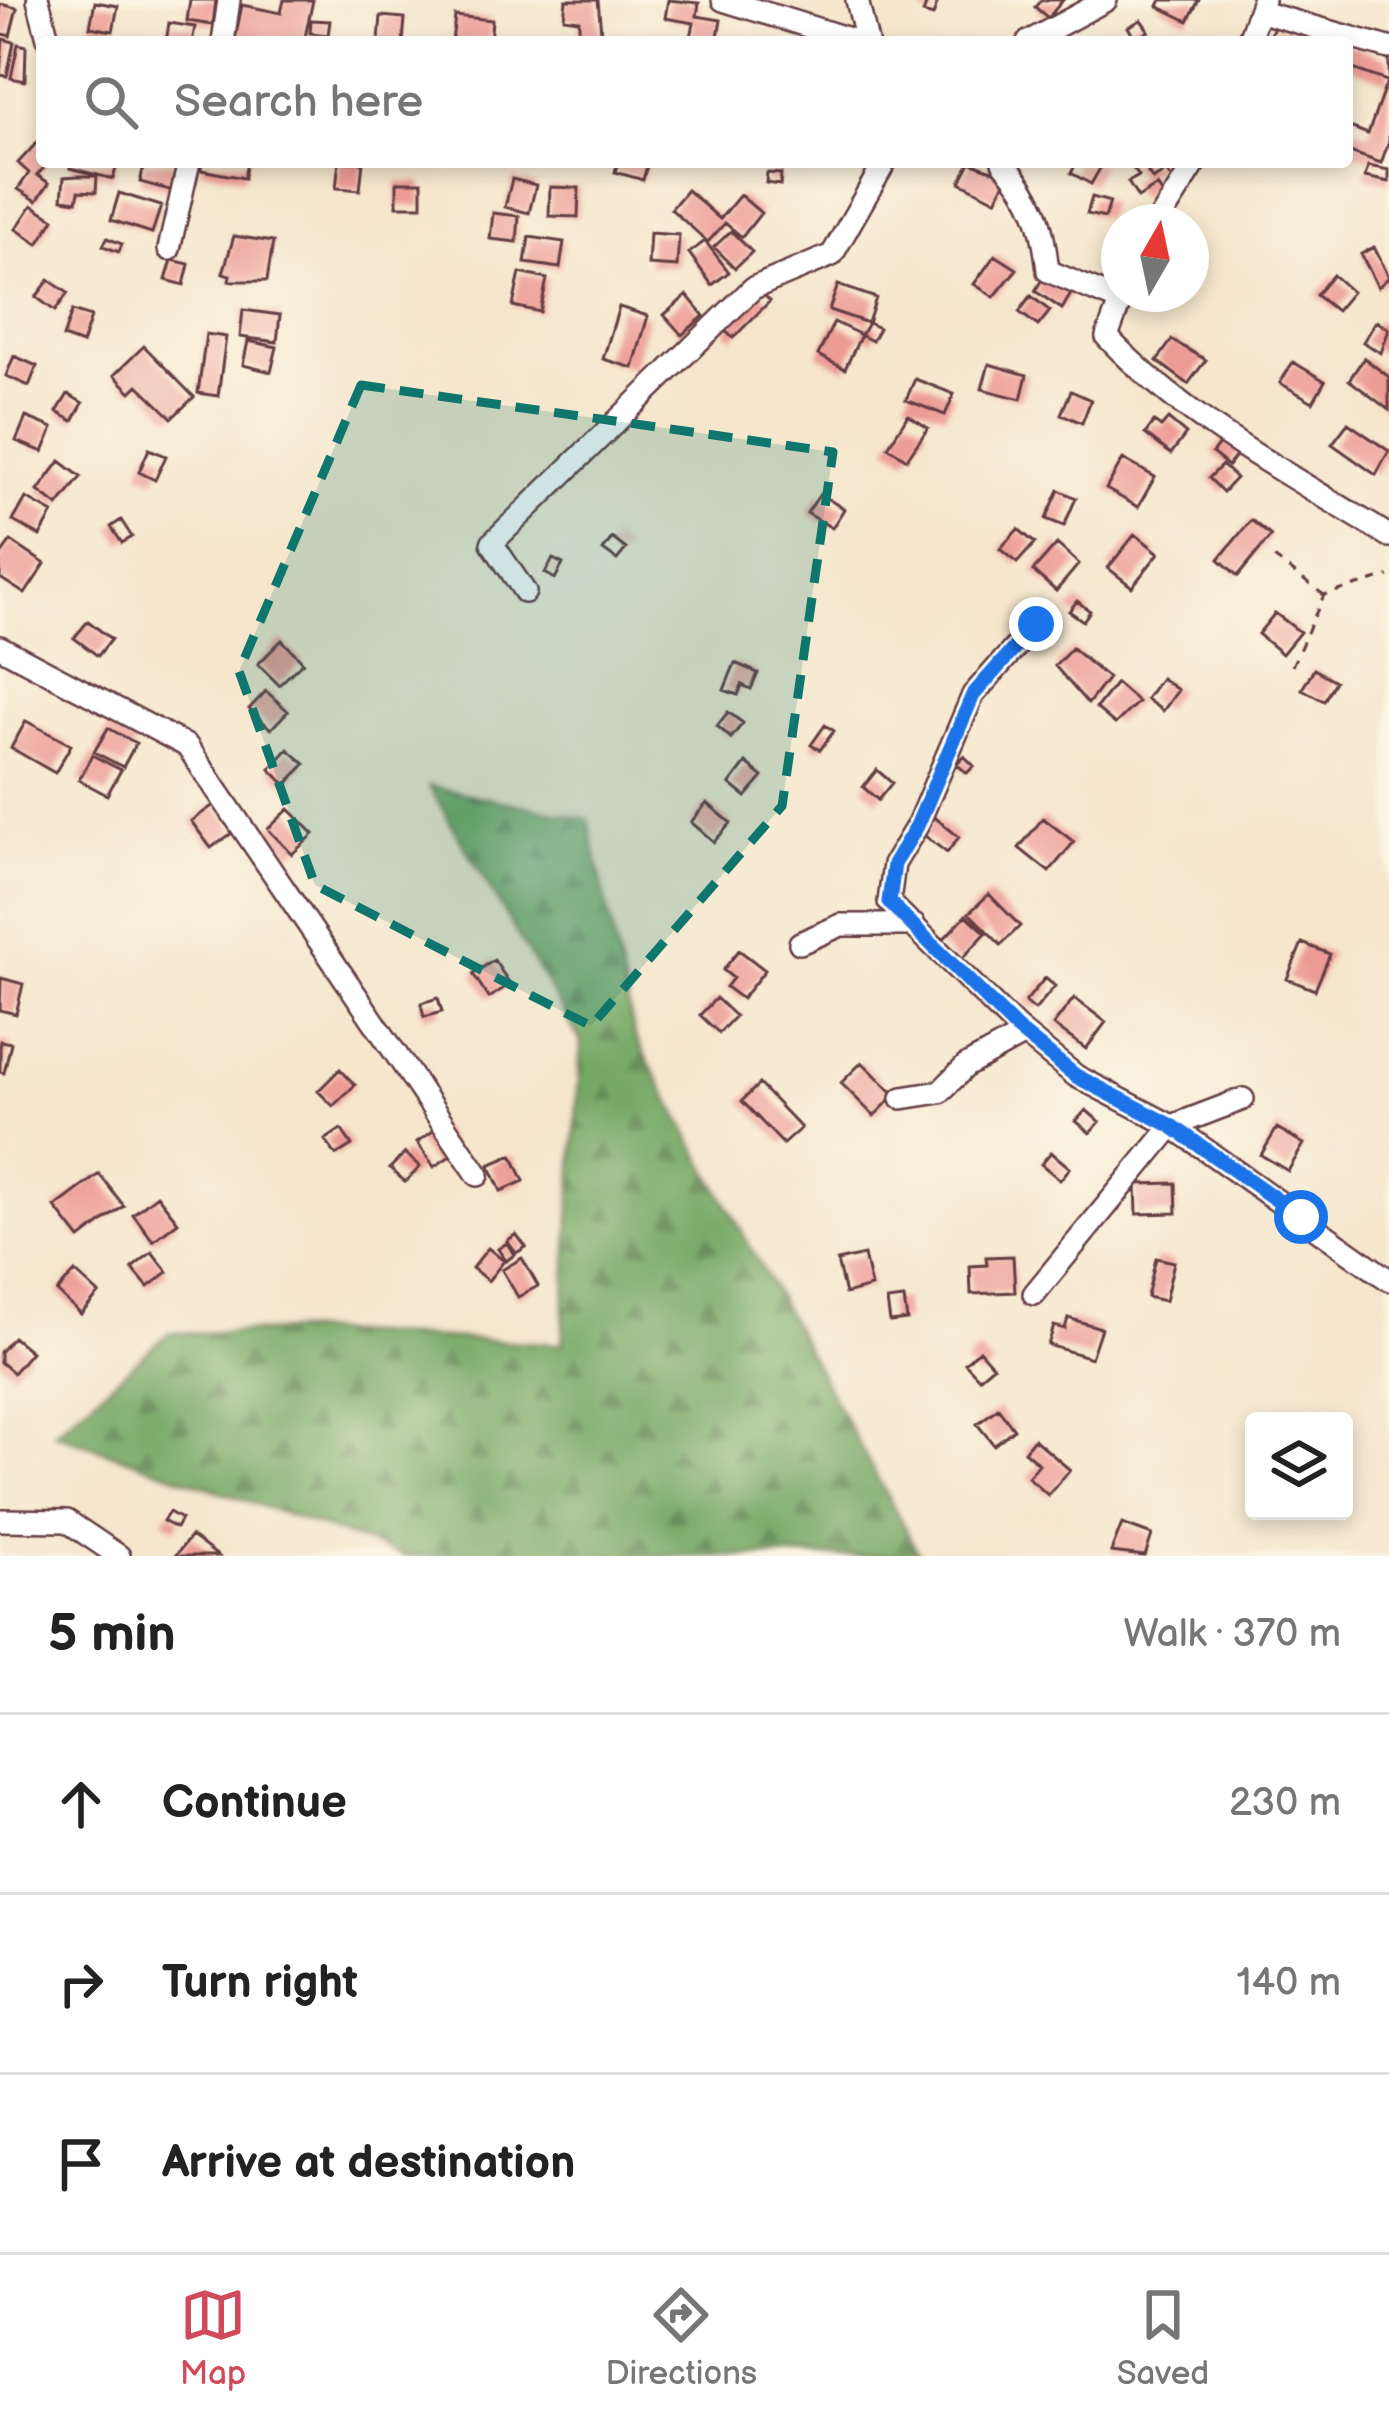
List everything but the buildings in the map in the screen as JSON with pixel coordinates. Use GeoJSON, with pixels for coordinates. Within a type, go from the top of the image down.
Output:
{"type":"FeatureCollection","features":[{"type":"Feature","properties":{"kind":"street"},"geometry":{"type":"LineString","coordinates":[[38,0],[47,36]]}},
{"type":"Feature","properties":{"kind":"street"},"geometry":{"type":"LineString","coordinates":[[224,36],[230,0]]}},
{"type":"Feature","properties":{"kind":"street"},"geometry":{"type":"LineString","coordinates":[[723,0],[843,36]]}},
{"type":"Feature","properties":{"kind":"street"},"geometry":{"type":"LineString","coordinates":[[857,0],[862,36]]}},
{"type":"Feature","properties":{"kind":"street"},"geometry":{"type":"LineString","coordinates":[[1039,36],[1106,0]]}},
{"type":"Feature","properties":{"kind":"street"},"geometry":{"type":"LineString","coordinates":[[1250,36],[1262,6],[1353,36]]}},
{"type":"Feature","properties":{"kind":"street"},"geometry":{"type":"LineString","coordinates":[[1353,36],[1389,48]]}},
{"type":"Feature","properties":{"kind":"street"},"geometry":{"type":"LineString","coordinates":[[170,249],[188,168]]}},
{"type":"Feature","properties":{"kind":"street"},"geometry":{"type":"LineString","coordinates":[[525,592],[492,543],[753,288],[832,255],[882,168]]}},
{"type":"Feature","properties":{"kind":"street"},"geometry":{"type":"LineString","coordinates":[[1008,168],[1032,195],[1042,224],[1048,271],[1101,290]]}},
{"type":"Feature","properties":{"kind":"street"},"geometry":{"type":"LineString","coordinates":[[1169,204],[1192,168]]}},
{"type":"Feature","properties":{"kind":"street"},"geometry":{"type":"LineString","coordinates":[[1116,312],[1107,337],[1135,367],[1221,432],[1389,536]]}},
{"type":"Feature","properties":{"kind":"street"},"geometry":{"type":"LineString","coordinates":[[1036,624],[973,695],[917,826],[894,864],[889,902],[1024,1034],[1076,1076],[1172,1126],[1389,1280]]}},
{"type":"Feature","properties":{"kind":"street"},"geometry":{"type":"LineString","coordinates":[[0,647],[187,746],[478,1174]]}},
{"type":"Feature","properties":{"kind":"street"},"geometry":{"type":"LineString","coordinates":[[800,943],[841,925],[914,926]]}},
{"type":"Feature","properties":{"kind":"street"},"geometry":{"type":"LineString","coordinates":[[902,1098],[940,1092],[966,1066],[1024,1034]]}},
{"type":"Feature","properties":{"kind":"street"},"geometry":{"type":"LineString","coordinates":[[1034,1294],[1172,1126],[1243,1099]]}},
{"type":"Feature","properties":{"kind":"street"},"geometry":{"type":"LineString","coordinates":[[0,1520],[67,1521],[119,1556]]}},
{"type":"Feature","properties":{"kind":"path"},"geometry":{"type":"LineString","coordinates":[[1274,558],[1324,595]]}},
{"type":"Feature","properties":{"kind":"path"},"geometry":{"type":"LineString","coordinates":[[1292,666],[1324,595],[1389,576]]}},
{"type":"Feature","properties":{"kind":"highlighted area"},"geometry":{"type":"Polygon","coordinates":[[[361,385],[833,452],[782,806],[591,1026],[315,885],[239,671],[361,385]]]}},
{"type":"Feature","properties":{"kind":"green space"},"geometry":{"type":"Polygon","coordinates":[[[429,786],[588,819],[635,1037],[920,1556],[404,1556],[54,1433],[169,1333],[307,1331],[562,1344],[581,1042],[429,786]]]}},
{"type":"Feature","properties":{"kind":"route"},"geometry":{"type":"LineString","coordinates":[[1036,624],[973,695],[917,826],[894,864],[886,894],[889,902],[1016,1028],[1076,1076],[1172,1126],[1301,1217]]}}]}
